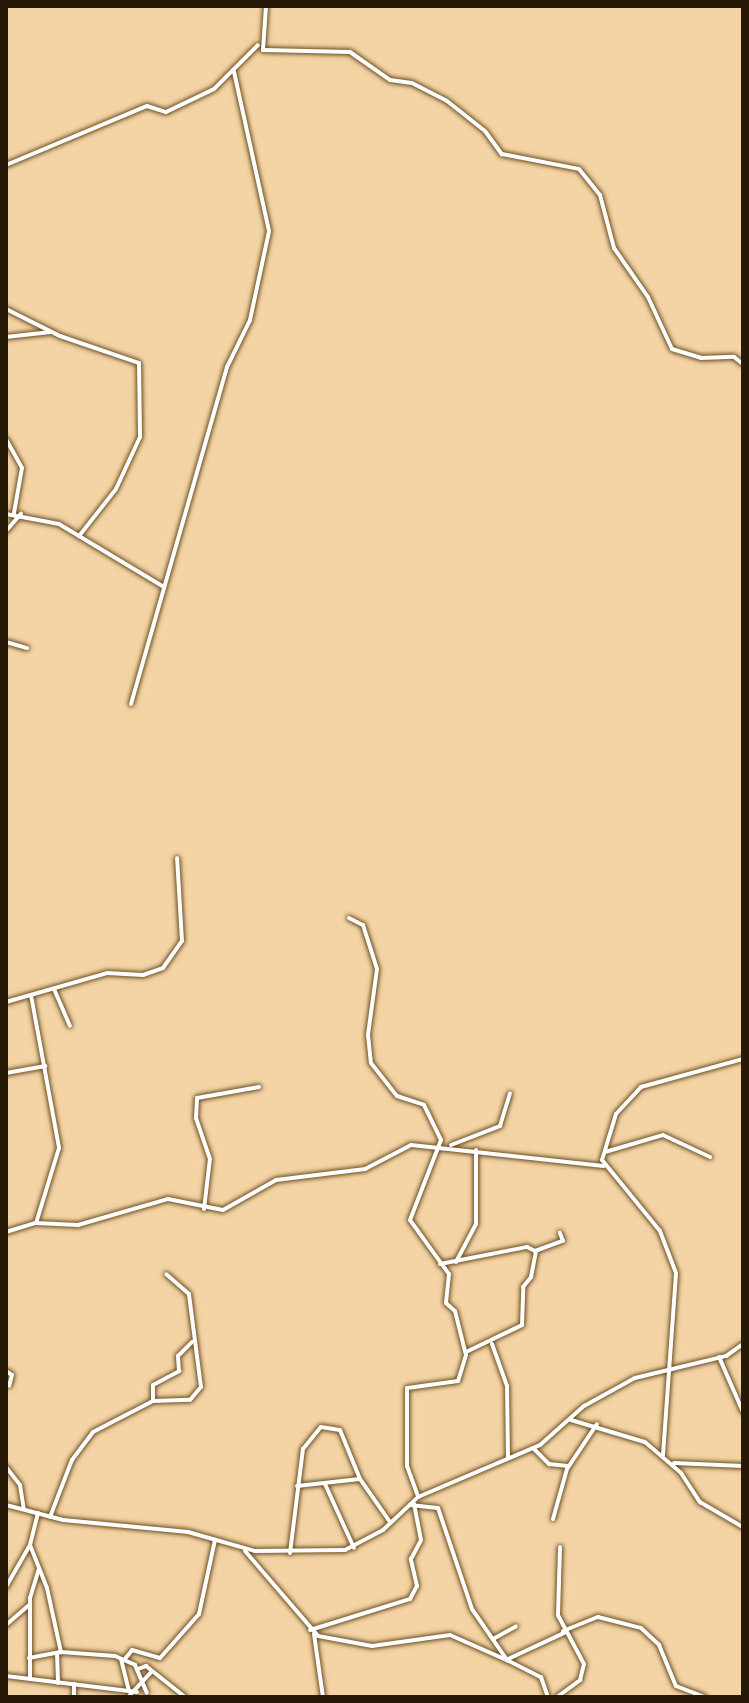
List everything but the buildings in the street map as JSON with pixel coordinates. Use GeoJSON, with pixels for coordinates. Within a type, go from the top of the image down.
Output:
{"type":"FeatureCollection","features":[{"type":"Feature","properties":{"kind":"street"},"geometry":{"type":"LineString","coordinates":[[253,56],[259,43],[266,6]]}},
{"type":"Feature","properties":{"kind":"street"},"geometry":{"type":"LineString","coordinates":[[259,43],[265,51]]}},
{"type":"Feature","properties":{"kind":"street"},"geometry":{"type":"LineString","coordinates":[[6,165],[147,106],[166,112],[214,89],[253,56],[265,51],[350,52],[390,80],[412,83],[447,101],[474,120],[502,154],[579,169],[600,195],[614,248],[648,297],[672,349],[701,358],[734,357],[743,364]]}},
{"type":"Feature","properties":{"kind":"street"},"geometry":{"type":"LineString","coordinates":[[131,704],[162,586],[230,359],[250,320],[269,231],[234,72]]}},
{"type":"Feature","properties":{"kind":"street"},"geometry":{"type":"LineString","coordinates":[[6,309],[51,332],[139,363],[140,437],[116,489],[79,536]]}},
{"type":"Feature","properties":{"kind":"street"},"geometry":{"type":"LineString","coordinates":[[6,337],[51,332]]}},
{"type":"Feature","properties":{"kind":"street"},"geometry":{"type":"LineString","coordinates":[[7,440],[22,468],[14,513]]}},
{"type":"Feature","properties":{"kind":"street"},"geometry":{"type":"LineString","coordinates":[[6,514],[47,519],[162,586]]}},
{"type":"Feature","properties":{"kind":"street"},"geometry":{"type":"LineString","coordinates":[[6,531],[21,514]]}},
{"type":"Feature","properties":{"kind":"street"},"geometry":{"type":"LineString","coordinates":[[6,642],[27,648]]}},
{"type":"Feature","properties":{"kind":"street"},"geometry":{"type":"LineString","coordinates":[[6,1002],[107,973],[150,974],[164,967],[182,943],[177,858]]}},
{"type":"Feature","properties":{"kind":"street"},"geometry":{"type":"LineString","coordinates":[[349,918],[363,925],[377,969],[368,1035],[371,1063],[397,1096],[425,1107],[441,1146],[410,1218],[449,1277],[446,1303],[455,1311],[466,1352],[458,1381],[407,1388],[407,1466],[418,1497]]}},
{"type":"Feature","properties":{"kind":"street"},"geometry":{"type":"LineString","coordinates":[[54,989],[70,1026]]}},
{"type":"Feature","properties":{"kind":"street"},"geometry":{"type":"LineString","coordinates":[[31,995],[59,1148],[49,1197],[36,1223]]}},
{"type":"Feature","properties":{"kind":"street"},"geometry":{"type":"LineString","coordinates":[[604,1166],[616,1114],[641,1087],[743,1059]]}},
{"type":"Feature","properties":{"kind":"street"},"geometry":{"type":"LineString","coordinates":[[6,1073],[45,1066]]}},
{"type":"Feature","properties":{"kind":"street"},"geometry":{"type":"LineString","coordinates":[[204,1209],[210,1159],[196,1118],[197,1098],[259,1087]]}},
{"type":"Feature","properties":{"kind":"street"},"geometry":{"type":"LineString","coordinates":[[449,1146],[500,1126],[510,1094]]}},
{"type":"Feature","properties":{"kind":"street"},"geometry":{"type":"LineString","coordinates":[[605,1152],[663,1135],[710,1157]]}},
{"type":"Feature","properties":{"kind":"street"},"geometry":{"type":"LineString","coordinates":[[6,1232],[36,1223],[78,1225],[168,1199],[204,1209],[235,1206],[279,1179],[354,1172],[409,1145],[449,1146],[604,1166],[654,1223],[674,1262],[663,1455]]}},
{"type":"Feature","properties":{"kind":"street"},"geometry":{"type":"LineString","coordinates":[[456,1262],[476,1224],[476,1150]]}},
{"type":"Feature","properties":{"kind":"street"},"geometry":{"type":"LineString","coordinates":[[440,1264],[527,1247],[536,1251],[563,1241],[560,1233]]}},
{"type":"Feature","properties":{"kind":"street"},"geometry":{"type":"LineString","coordinates":[[466,1352],[492,1344],[522,1325],[523,1287],[531,1277],[536,1251]]}},
{"type":"Feature","properties":{"kind":"street"},"geometry":{"type":"LineString","coordinates":[[50,1517],[72,1460],[93,1432],[153,1401],[188,1400],[198,1390],[189,1294],[166,1274]]}},
{"type":"Feature","properties":{"kind":"street"},"geometry":{"type":"LineString","coordinates":[[153,1401],[153,1385],[179,1371],[178,1356],[193,1340]]}},
{"type":"Feature","properties":{"kind":"street"},"geometry":{"type":"LineString","coordinates":[[492,1344],[508,1390],[508,1458]]}},
{"type":"Feature","properties":{"kind":"street"},"geometry":{"type":"LineString","coordinates":[[6,1505],[50,1517],[215,1540],[243,1549],[290,1553],[354,1548],[418,1497],[533,1448],[604,1395],[667,1368],[719,1357],[743,1344]]}},
{"type":"Feature","properties":{"kind":"street"},"geometry":{"type":"LineString","coordinates":[[719,1357],[743,1412]]}},
{"type":"Feature","properties":{"kind":"street"},"geometry":{"type":"LineString","coordinates":[[6,1371],[12,1375],[9,1386]]}},
{"type":"Feature","properties":{"kind":"street"},"geometry":{"type":"LineString","coordinates":[[569,1420],[597,1424],[663,1455],[672,1463],[695,1498],[743,1527]]}},
{"type":"Feature","properties":{"kind":"street"},"geometry":{"type":"LineString","coordinates":[[553,1519],[569,1466],[597,1424]]}},
{"type":"Feature","properties":{"kind":"street"},"geometry":{"type":"LineString","coordinates":[[290,1553],[297,1486],[308,1438],[328,1426],[340,1430],[360,1479],[390,1522]]}},
{"type":"Feature","properties":{"kind":"street"},"geometry":{"type":"LineString","coordinates":[[533,1448],[549,1464],[569,1466]]}},
{"type":"Feature","properties":{"kind":"street"},"geometry":{"type":"LineString","coordinates":[[672,1463],[743,1466]]}},
{"type":"Feature","properties":{"kind":"street"},"geometry":{"type":"LineString","coordinates":[[6,1467],[19,1482],[24,1509]]}},
{"type":"Feature","properties":{"kind":"street"},"geometry":{"type":"LineString","coordinates":[[297,1486],[360,1479]]}},
{"type":"Feature","properties":{"kind":"street"},"geometry":{"type":"LineString","coordinates":[[325,1484],[354,1548]]}},
{"type":"Feature","properties":{"kind":"street"},"geometry":{"type":"LineString","coordinates":[[407,1506],[414,1504],[438,1508],[470,1606],[508,1660]]}},
{"type":"Feature","properties":{"kind":"street"},"geometry":{"type":"LineString","coordinates":[[312,1632],[410,1599],[417,1582],[411,1559],[421,1540],[414,1504]]}},
{"type":"Feature","properties":{"kind":"street"},"geometry":{"type":"LineString","coordinates":[[6,1587],[30,1545],[38,1513]]}},
{"type":"Feature","properties":{"kind":"street"},"geometry":{"type":"LineString","coordinates":[[122,1660],[132,1650],[160,1658],[199,1614],[215,1540]]}},
{"type":"Feature","properties":{"kind":"street"},"geometry":{"type":"LineString","coordinates":[[30,1545],[39,1569],[59,1652],[58,1683]]}},
{"type":"Feature","properties":{"kind":"street"},"geometry":{"type":"LineString","coordinates":[[557,1697],[580,1680],[583,1670],[564,1632],[560,1547]]}},
{"type":"Feature","properties":{"kind":"street"},"geometry":{"type":"LineString","coordinates":[[243,1549],[312,1632],[323,1697]]}},
{"type":"Feature","properties":{"kind":"street"},"geometry":{"type":"LineString","coordinates":[[30,1679],[30,1604],[39,1569]]}},
{"type":"Feature","properties":{"kind":"street"},"geometry":{"type":"LineString","coordinates":[[6,1625],[30,1604]]}},
{"type":"Feature","properties":{"kind":"street"},"geometry":{"type":"LineString","coordinates":[[508,1660],[600,1617],[641,1628],[659,1645],[677,1687],[705,1697]]}},
{"type":"Feature","properties":{"kind":"street"},"geometry":{"type":"LineString","coordinates":[[493,1639],[516,1626]]}},
{"type":"Feature","properties":{"kind":"street"},"geometry":{"type":"LineString","coordinates":[[312,1632],[372,1646],[450,1635],[539,1675],[548,1697]]}},
{"type":"Feature","properties":{"kind":"street"},"geometry":{"type":"LineString","coordinates":[[29,1658],[59,1652],[122,1660],[138,1669],[147,1693]]}},
{"type":"Feature","properties":{"kind":"street"},"geometry":{"type":"LineString","coordinates":[[122,1660],[132,1693]]}},
{"type":"Feature","properties":{"kind":"street"},"geometry":{"type":"LineString","coordinates":[[138,1669],[144,1666],[185,1697]]}},
{"type":"Feature","properties":{"kind":"street"},"geometry":{"type":"LineString","coordinates":[[132,1693],[150,1672]]}},
{"type":"Feature","properties":{"kind":"street"},"geometry":{"type":"LineString","coordinates":[[6,1676],[132,1693]]}},
{"type":"Feature","properties":{"kind":"street"},"geometry":{"type":"LineString","coordinates":[[74,1684],[74,1697]]}}]}
